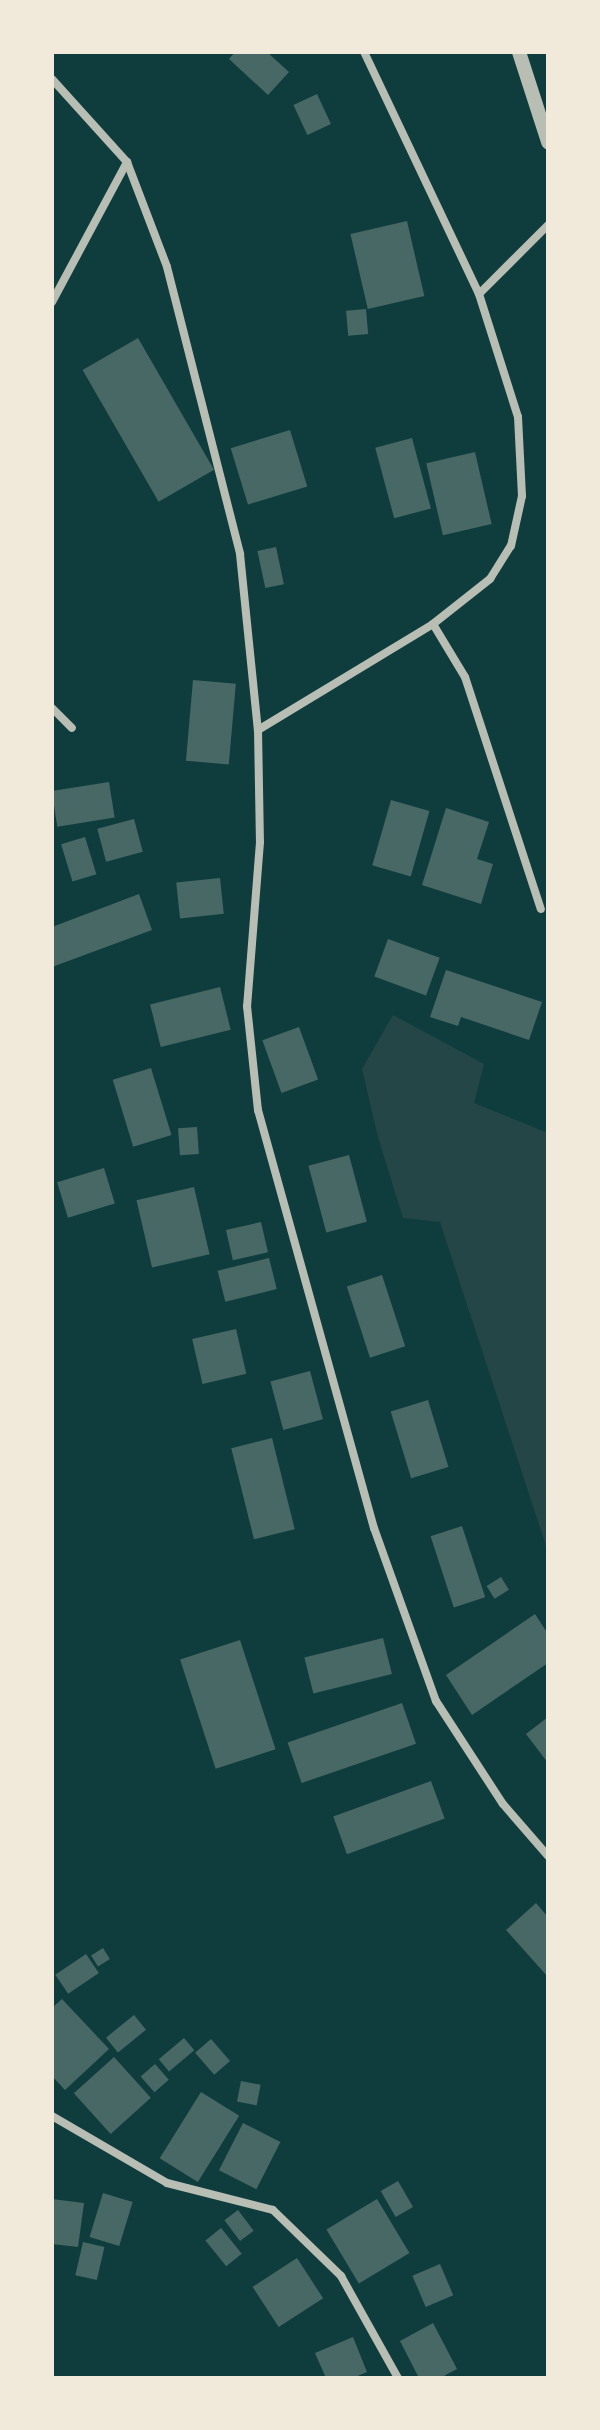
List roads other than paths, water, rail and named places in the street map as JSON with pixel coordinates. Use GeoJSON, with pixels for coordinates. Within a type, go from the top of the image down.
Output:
{"type":"FeatureCollection","features":[{"type":"Feature","properties":{"kind":"street"},"geometry":{"type":"LineString","coordinates":[[258,730],[433,624],[490,579],[511,546],[522,496],[518,417],[479,294],[364,52]]}},
{"type":"Feature","properties":{"kind":"street"},"geometry":{"type":"LineString","coordinates":[[519,52],[548,142]]}},
{"type":"Feature","properties":{"kind":"street"},"geometry":{"type":"LineString","coordinates":[[52,79],[127,162],[167,267],[240,554],[258,730],[260,842],[247,1006],[258,1110],[374,1528],[410,1638],[436,1701],[503,1804],[548,1856]]}},
{"type":"Feature","properties":{"kind":"street"},"geometry":{"type":"LineString","coordinates":[[52,302],[127,162]]}},
{"type":"Feature","properties":{"kind":"street"},"geometry":{"type":"LineString","coordinates":[[479,294],[548,225]]}},
{"type":"Feature","properties":{"kind":"street"},"geometry":{"type":"LineString","coordinates":[[433,624],[465,677],[541,909]]}},
{"type":"Feature","properties":{"kind":"street"},"geometry":{"type":"LineString","coordinates":[[52,708],[72,728]]}},
{"type":"Feature","properties":{"kind":"street"},"geometry":{"type":"LineString","coordinates":[[52,2116],[167,2183],[273,2210],[341,2276],[398,2378]]}}]}
